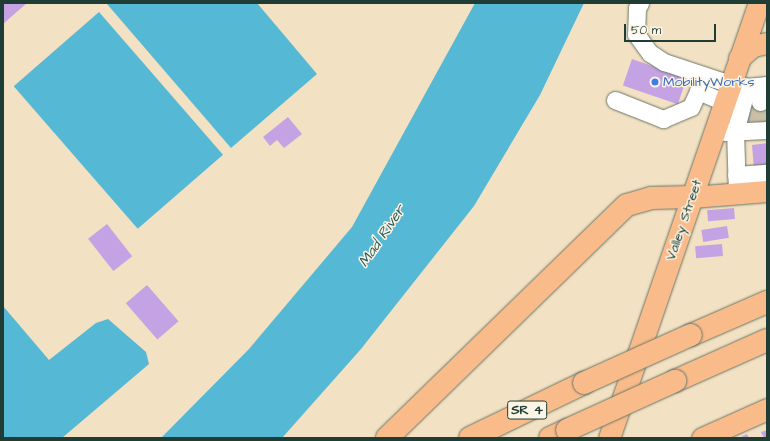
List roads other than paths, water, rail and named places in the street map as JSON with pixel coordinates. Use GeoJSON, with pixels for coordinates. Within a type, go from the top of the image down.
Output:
{"type":"FeatureCollection","features":[{"type":"Feature","properties":{"kind":"highway"},"geometry":{"type":"LineString","coordinates":[[387,438],[627,205],[651,198],[692,197]]}},
{"type":"Feature","properties":{"kind":"highway","name":"SR 4"},"geometry":{"type":"LineString","coordinates":[[470,438],[691,335],[767,302]]}},
{"type":"Feature","properties":{"kind":"highway"},"geometry":{"type":"LineString","coordinates":[[558,434],[767,340]]}},
{"type":"Feature","properties":{"kind":"main road","name":"Valley Street"},"geometry":{"type":"LineString","coordinates":[[609,438],[714,132],[748,91],[739,58],[759,3]]}},
{"type":"Feature","properties":{"kind":"main road"},"geometry":{"type":"LineString","coordinates":[[739,58],[753,46],[767,43]]}},
{"type":"Feature","properties":{"kind":"main road"},"geometry":{"type":"LineString","coordinates":[[692,197],[737,185],[767,190]]}},
{"type":"Feature","properties":{"kind":"main road"},"geometry":{"type":"LineString","coordinates":[[702,438],[767,409]]}},
{"type":"Feature","properties":{"kind":"lane"},"geometry":{"type":"LineString","coordinates":[[640,3],[637,8],[636,34],[650,53],[664,62],[748,91]]}},
{"type":"Feature","properties":{"kind":"lane"},"geometry":{"type":"LineString","coordinates":[[615,100],[662,119],[691,107],[698,91],[748,91]]}},
{"type":"Feature","properties":{"kind":"lane"},"geometry":{"type":"LineString","coordinates":[[748,91],[735,132],[737,185],[767,173]]}},
{"type":"Feature","properties":{"kind":"lane"},"geometry":{"type":"LineString","coordinates":[[714,132],[735,132],[761,128]]}},
{"type":"Feature","properties":{"kind":"water"},"geometry":{"type":"Polygon","coordinates":[[[257,3],[317,74],[231,148],[107,4],[257,3]]]}},
{"type":"Feature","properties":{"kind":"water","name":"Mad River"},"geometry":{"type":"Polygon","coordinates":[[[475,3],[584,3],[540,95],[474,206],[361,349],[282,438],[161,438],[249,349],[352,227],[475,3]]]}},
{"type":"Feature","properties":{"kind":"water"},"geometry":{"type":"Polygon","coordinates":[[[99,12],[223,155],[138,229],[14,86],[99,12]]]}},
{"type":"Feature","properties":{"kind":"water"},"geometry":{"type":"Polygon","coordinates":[[[3,306],[49,360],[96,323],[108,319],[146,352],[149,364],[62,438],[3,438],[3,306]]]}},
{"type":"Feature","properties":{"kind":"tunnel"},"geometry":{"type":"LineString","coordinates":[[758,124],[760,102]]}},
{"type":"Feature","properties":{"kind":"place","name":"MobilityWorks"},"geometry":{"type":"Point","coordinates":[655,82]}}]}
